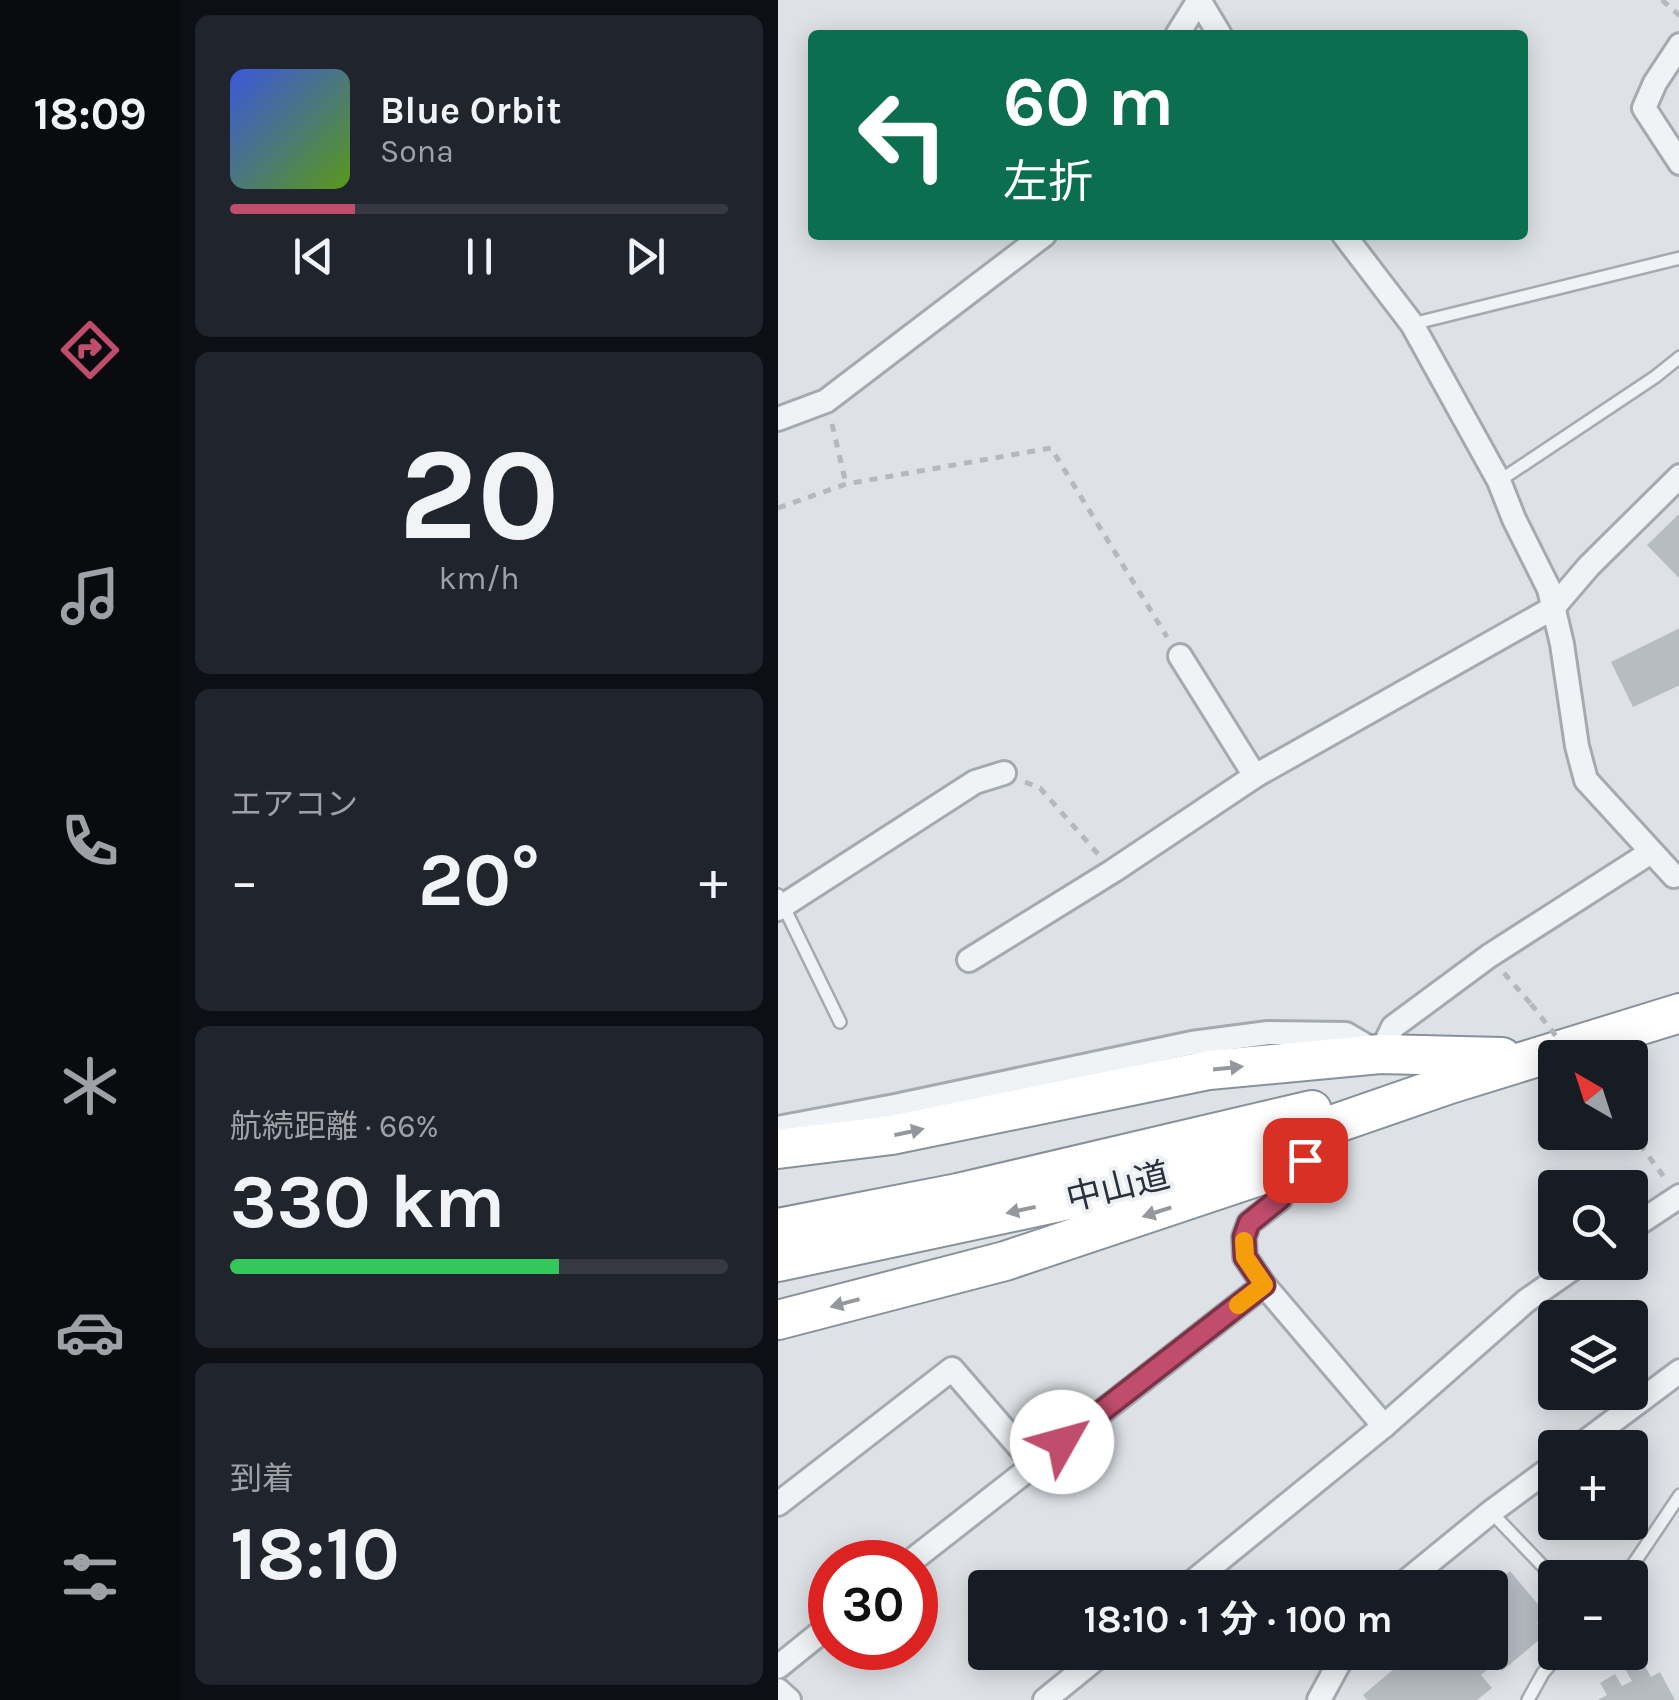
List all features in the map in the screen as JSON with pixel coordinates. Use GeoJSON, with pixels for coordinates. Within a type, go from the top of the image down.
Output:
{"type":"FeatureCollection","features":[{"type":"Feature","properties":{"kind":"highway","name":"中山道"},"geometry":{"type":"LineString","coordinates":[[1606,1040],[1680,1013]]}},
{"type":"Feature","properties":{"kind":"highway"},"geometry":{"type":"LineString","coordinates":[[778,1149],[892,1135],[1209,1070],[1380,1054],[1538,1058]]}},
{"type":"Feature","properties":{"kind":"highway","name":"中山道"},"geometry":{"type":"LineString","coordinates":[[778,1228],[958,1193],[1328,1106],[1450,1084],[1538,1062]]}},
{"type":"Feature","properties":{"kind":"highway"},"geometry":{"type":"LineString","coordinates":[[778,1320],[1006,1261],[1176,1206],[1305,1160],[1538,1065]]}},
{"type":"Feature","properties":{"kind":"highway","name":"中山道"},"geometry":{"type":"LineString","coordinates":[[778,1262],[1068,1200],[1236,1158],[1450,1084]]}},
{"type":"Feature","properties":{"kind":"street"},"geometry":{"type":"LineString","coordinates":[[1179,30],[1200,0],[1217,30]]}},
{"type":"Feature","properties":{"kind":"street"},"geometry":{"type":"LineString","coordinates":[[1680,45],[1644,108],[1680,163]]}},
{"type":"Feature","properties":{"kind":"street"},"geometry":{"type":"LineString","coordinates":[[778,419],[826,401],[1037,240]]}},
{"type":"Feature","properties":{"kind":"street"},"geometry":{"type":"LineString","coordinates":[[1348,240],[1412,324],[1499,481],[1549,588],[1586,780],[1678,877]]}},
{"type":"Feature","properties":{"kind":"street"},"geometry":{"type":"LineString","coordinates":[[969,960],[1255,776],[1553,608],[1589,566],[1680,476]]}},
{"type":"Feature","properties":{"kind":"street"},"geometry":{"type":"LineString","coordinates":[[1180,656],[1255,776]]}},
{"type":"Feature","properties":{"kind":"street"},"geometry":{"type":"LineString","coordinates":[[780,903],[976,782],[1004,773]]}},
{"type":"Feature","properties":{"kind":"street"},"geometry":{"type":"LineString","coordinates":[[778,1128],[1192,1043],[1268,1033],[1346,1034],[1380,1054],[1393,1027],[1489,956],[1651,852]]}},
{"type":"Feature","properties":{"kind":"street"},"geometry":{"type":"LineString","coordinates":[[1305,1160],[1280,1198],[1249,1223],[1244,1237],[1245,1257],[1264,1285],[1384,1426]]}},
{"type":"Feature","properties":{"kind":"street"},"geometry":{"type":"LineString","coordinates":[[1648,1218],[1679,1196]]}},
{"type":"Feature","properties":{"kind":"street"},"geometry":{"type":"LineString","coordinates":[[1206,1570],[1384,1426],[1526,1301],[1556,1280]]}},
{"type":"Feature","properties":{"kind":"street"},"geometry":{"type":"LineString","coordinates":[[938,1540],[1264,1285]]}},
{"type":"Feature","properties":{"kind":"street"},"geometry":{"type":"LineString","coordinates":[[778,1504],[952,1369],[1034,1464]]}},
{"type":"Feature","properties":{"kind":"street"},"geometry":{"type":"LineString","coordinates":[[1602,1430],[1680,1371]]}},
{"type":"Feature","properties":{"kind":"street"},"geometry":{"type":"LineString","coordinates":[[1420,1570],[1538,1477]]}},
{"type":"Feature","properties":{"kind":"street"},"geometry":{"type":"LineString","coordinates":[[778,1667],[808,1643]]}},
{"type":"Feature","properties":{"kind":"street"},"geometry":{"type":"LineString","coordinates":[[1046,1700],[1082,1670]]}},
{"type":"Feature","properties":{"kind":"street"},"geometry":{"type":"LineString","coordinates":[[1319,1700],[1335,1670]]}},
{"type":"Feature","properties":{"kind":"street"},"geometry":{"type":"LineString","coordinates":[[778,1690],[790,1700]]}},
{"type":"Feature","properties":{"kind":"lane"},"geometry":{"type":"LineString","coordinates":[[1412,324],[1680,258]]}},
{"type":"Feature","properties":{"kind":"lane"},"geometry":{"type":"LineString","coordinates":[[1499,481],[1680,357]]}},
{"type":"Feature","properties":{"kind":"lane"},"geometry":{"type":"LineString","coordinates":[[780,903],[840,1022]]}},
{"type":"Feature","properties":{"kind":"lane"},"geometry":{"type":"LineString","coordinates":[[1636,1560],[1680,1494]]}},
{"type":"Feature","properties":{"kind":"lane"},"geometry":{"type":"LineString","coordinates":[[1491,1512],[1538,1561]]}},
{"type":"Feature","properties":{"kind":"lane"},"geometry":{"type":"LineString","coordinates":[[1528,1700],[1546,1670]]}},
{"type":"Feature","properties":{"kind":"path"},"geometry":{"type":"LineString","coordinates":[[1662,0],[1680,16]]}},
{"type":"Feature","properties":{"kind":"path"},"geometry":{"type":"LineString","coordinates":[[826,401],[846,484]]}},
{"type":"Feature","properties":{"kind":"path"},"geometry":{"type":"LineString","coordinates":[[778,508],[846,484],[1051,448],[1180,656]]}},
{"type":"Feature","properties":{"kind":"path"},"geometry":{"type":"LineString","coordinates":[[1004,773],[1040,788],[1113,870]]}},
{"type":"Feature","properties":{"kind":"path"},"geometry":{"type":"LineString","coordinates":[[1489,956],[1531,1004],[1548,1040]]}},
{"type":"Feature","properties":{"kind":"path"},"geometry":{"type":"LineString","coordinates":[[1644,1150],[1679,1196]]}},
{"type":"Feature","properties":{"kind":"building"},"geometry":{"type":"Polygon","coordinates":[[[1680,513],[1680,579],[1647,545],[1680,513]]]}},
{"type":"Feature","properties":{"kind":"building"},"geometry":{"type":"Polygon","coordinates":[[[1680,628],[1680,685],[1633,707],[1611,662],[1680,628]]]}},
{"type":"Feature","properties":{"kind":"building"},"geometry":{"type":"Polygon","coordinates":[[[1508,1573],[1538,1604],[1538,1641],[1508,1666],[1508,1573]]]}},
{"type":"Feature","properties":{"kind":"building"},"geometry":{"type":"Polygon","coordinates":[[[1393,1670],[1487,1670],[1481,1675],[1492,1688],[1477,1700],[1367,1700],[1363,1695],[1393,1670]]]}},
{"type":"Feature","properties":{"kind":"building"},"geometry":{"type":"Polygon","coordinates":[[[1626,1670],[1647,1670],[1651,1677],[1660,1672],[1675,1700],[1598,1700],[1607,1695],[1600,1683],[1615,1674],[1622,1686],[1632,1681],[1626,1670]]]}},
{"type":"Feature","properties":{"kind":"slow traffic"},"geometry":{"type":"LineString","coordinates":[[1238,1305],[1264,1285],[1245,1257],[1244,1241]]}},
{"type":"Feature","properties":{"kind":"route"},"geometry":{"type":"LineString","coordinates":[[1062,1442],[1264,1285],[1245,1257],[1244,1237],[1249,1223],[1280,1198],[1305,1160]]}}]}
